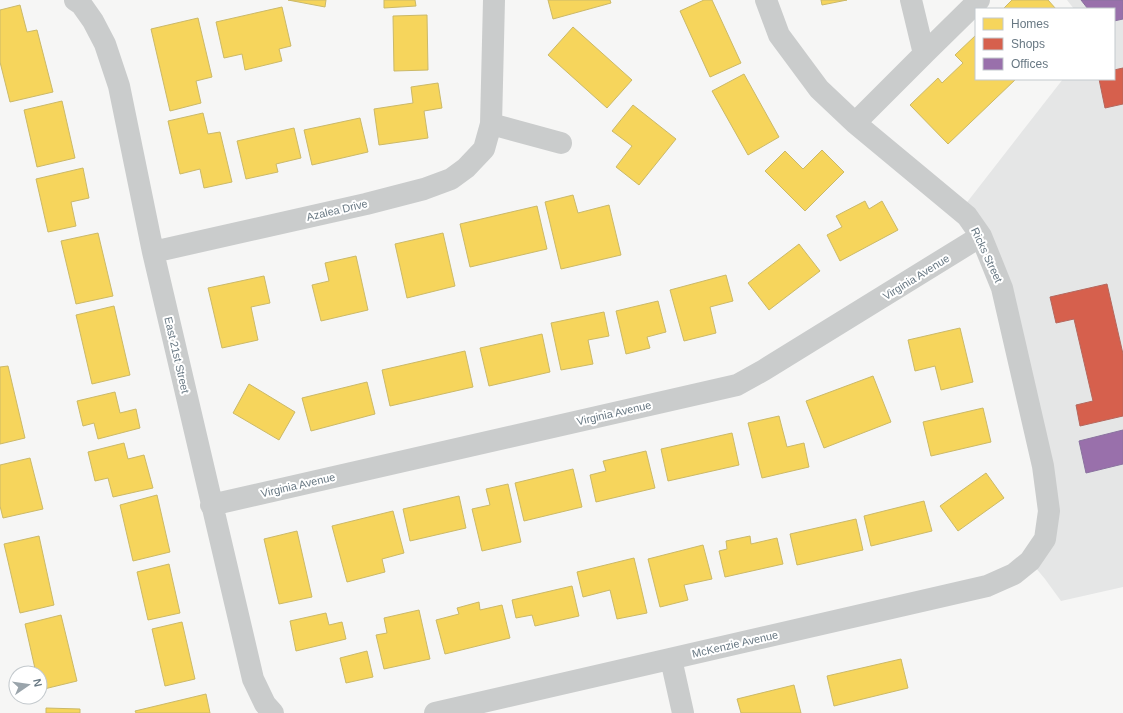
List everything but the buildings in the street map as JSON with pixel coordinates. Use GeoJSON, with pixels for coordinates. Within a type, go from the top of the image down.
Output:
{"type":"FeatureCollection","features":[{"type":"Feature","properties":{"kind":"street","name":"East 21st Street"},"geometry":{"type":"LineString","coordinates":[[76,0],[93,21],[105,44],[119,86],[153,252],[211,505],[253,679],[265,704],[273,713]]}},
{"type":"Feature","properties":{"kind":"street","name":"Azalea Drive"},"geometry":{"type":"LineString","coordinates":[[153,252],[366,204],[424,189],[444,181],[466,168],[484,149],[491,124],[494,0]]}},
{"type":"Feature","properties":{"kind":"street","name":"Ricks Street"},"geometry":{"type":"LineString","coordinates":[[766,0],[779,35],[819,89],[855,123],[967,216],[981,236],[1002,288],[1043,466],[1049,510],[1045,540],[1030,561]]}},
{"type":"Feature","properties":{"kind":"street"},"geometry":{"type":"LineString","coordinates":[[911,0],[924,54]]}},
{"type":"Feature","properties":{"kind":"street"},"geometry":{"type":"LineString","coordinates":[[855,123],[979,0]]}},
{"type":"Feature","properties":{"kind":"street"},"geometry":{"type":"LineString","coordinates":[[491,124],[561,143]]}},
{"type":"Feature","properties":{"kind":"street","name":"Virginia Avenue"},"geometry":{"type":"LineString","coordinates":[[211,505],[738,385],[981,236]]}},
{"type":"Feature","properties":{"kind":"street","name":"McKenzie Avenue"},"geometry":{"type":"LineString","coordinates":[[435,713],[987,586],[1014,574],[1030,561]]}},
{"type":"Feature","properties":{"kind":"street"},"geometry":{"type":"LineString","coordinates":[[671,659],[683,713]]}},
{"type":"Feature","properties":{"kind":"shaded area"},"geometry":{"type":"Polygon","coordinates":[[[1067,0],[1123,0],[1123,587],[1061,601],[1030,561],[1045,539],[1002,288],[961,210],[1062,80],[1115,80],[1115,8],[1073,8],[1067,0]]]}}]}
